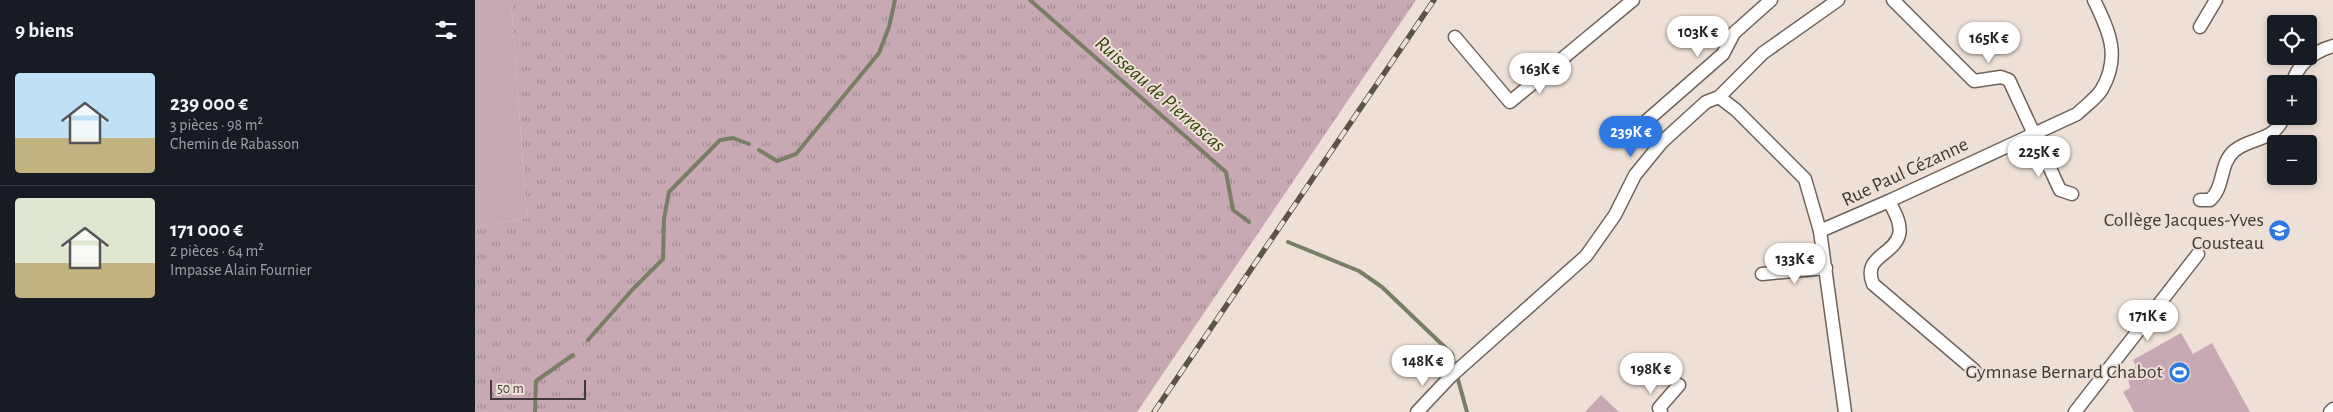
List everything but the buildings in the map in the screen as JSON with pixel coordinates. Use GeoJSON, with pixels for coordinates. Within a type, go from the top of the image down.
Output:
{"type":"FeatureCollection","features":[{"type":"Feature","properties":{"kind":"street"},"geometry":{"type":"LineString","coordinates":[[1455,37],[1510,102],[1633,0]]}},
{"type":"Feature","properties":{"kind":"street"},"geometry":{"type":"LineString","coordinates":[[1635,131],[1723,54],[1734,33],[1771,0]]}},
{"type":"Feature","properties":{"kind":"street"},"geometry":{"type":"LineString","coordinates":[[1417,412],[1466,363],[1586,256],[1615,215],[1635,175],[1662,142],[1706,102],[1719,97],[1763,53],[1838,0]]}},
{"type":"Feature","properties":{"kind":"street"},"geometry":{"type":"LineString","coordinates":[[1893,0],[1974,81],[2001,77],[2009,80],[2032,134],[2060,190],[2072,194]]}},
{"type":"Feature","properties":{"kind":"street","name":"Rue Paul Cézanne"},"geometry":{"type":"LineString","coordinates":[[1820,231],[2077,114],[2102,90],[2113,60],[2107,28],[2094,0]]}},
{"type":"Feature","properties":{"kind":"street"},"geometry":{"type":"LineString","coordinates":[[2200,27],[2216,0]]}},
{"type":"Feature","properties":{"kind":"street"},"geometry":{"type":"LineString","coordinates":[[2295,75],[2296,71],[2310,56],[2333,46]]}},
{"type":"Feature","properties":{"kind":"street"},"geometry":{"type":"LineString","coordinates":[[1719,97],[1736,110],[1805,179],[1820,231],[1845,412]]}},
{"type":"Feature","properties":{"kind":"street"},"geometry":{"type":"LineString","coordinates":[[2200,200],[2210,200],[2217,194],[2228,157],[2236,150],[2273,134],[2278,125]]}},
{"type":"Feature","properties":{"kind":"street"},"geometry":{"type":"LineString","coordinates":[[1889,201],[1897,217],[1899,235],[1896,241],[1874,262],[1870,276],[1873,284],[1974,370]]}},
{"type":"Feature","properties":{"kind":"street"},"geometry":{"type":"LineString","coordinates":[[2075,412],[2197,254]]}},
{"type":"Feature","properties":{"kind":"street"},"geometry":{"type":"LineString","coordinates":[[1762,274],[1825,268]]}},
{"type":"Feature","properties":{"kind":"street"},"geometry":{"type":"LineString","coordinates":[[1661,412],[1659,408],[1679,385]]}},
{"type":"Feature","properties":{"kind":"street"},"geometry":{"type":"LineString","coordinates":[[2330,412],[2333,409]]}},
{"type":"Feature","properties":{"kind":"green space"},"geometry":{"type":"Polygon","coordinates":[[[475,0],[511,0],[527,218],[475,227],[475,0]]]}},
{"type":"Feature","properties":{"kind":"green space"},"geometry":{"type":"Polygon","coordinates":[[[511,0],[1416,0],[1137,412],[475,412],[475,227],[527,218],[511,0]]]}},
{"type":"Feature","properties":{"kind":"green space","name":"Gymnase Bernard Chabot"},"geometry":{"type":"Polygon","coordinates":[[[2181,333],[2193,354],[2212,343],[2250,412],[2134,412],[2123,392],[2130,388],[2128,377],[2136,366],[2133,360],[2181,333]]]}},
{"type":"Feature","properties":{"kind":"green space"},"geometry":{"type":"Polygon","coordinates":[[[1601,395],[1619,412],[1585,412],[1601,395]]]}},
{"type":"Feature","properties":{"kind":"waterway"},"geometry":{"type":"LineString","coordinates":[[759,150],[777,161],[796,154],[879,53],[889,27],[895,0]]}},
{"type":"Feature","properties":{"kind":"waterway","name":"Ruisseau de Pierrascas"},"geometry":{"type":"LineString","coordinates":[[1030,0],[1226,172],[1233,210],[1249,222]]}},
{"type":"Feature","properties":{"kind":"waterway"},"geometry":{"type":"LineString","coordinates":[[588,340],[633,289],[663,259],[664,219],[669,192],[720,140],[733,138],[749,144]]}},
{"type":"Feature","properties":{"kind":"waterway","name":"Ruisseau de Pierrascas"},"geometry":{"type":"LineString","coordinates":[[1288,242],[1359,271],[1382,287],[1452,354],[1455,369]]}},
{"type":"Feature","properties":{"kind":"waterway"},"geometry":{"type":"LineString","coordinates":[[535,412],[536,381],[573,355]]}},
{"type":"Feature","properties":{"kind":"waterway","name":"Ruisseau de Pierrascas"},"geometry":{"type":"LineString","coordinates":[[1457,376],[1467,412]]}},
{"type":"Feature","properties":{"kind":"railway"},"geometry":{"type":"LineString","coordinates":[[1154,412],[1434,0]]}},
{"type":"Feature","properties":{"kind":"place","name":"Collège Jacques-Yves Cousteau"},"geometry":{"type":"Point","coordinates":[2280,231]}},
{"type":"Feature","properties":{"kind":"place","name":"Gymnase Bernard Chabot"},"geometry":{"type":"Point","coordinates":[2179,372]}}]}
